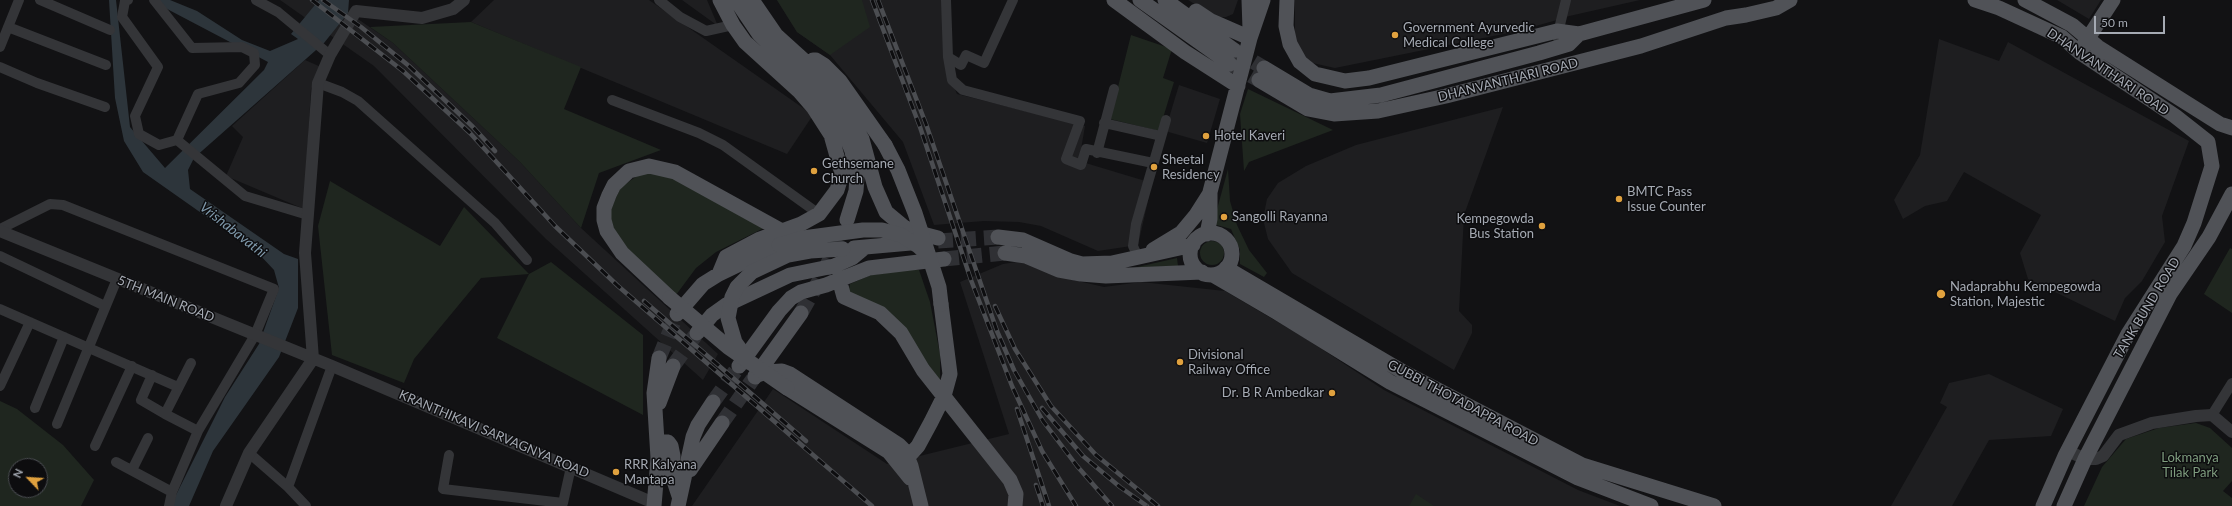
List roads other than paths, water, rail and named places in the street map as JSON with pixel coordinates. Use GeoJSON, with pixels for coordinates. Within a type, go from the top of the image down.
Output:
{"type":"FeatureCollection","features":[{"type":"Feature","properties":{"kind":"main road"},"geometry":{"type":"LineString","coordinates":[[677,314],[703,284],[819,214],[832,199],[840,181],[840,164],[831,135],[813,107],[800,92],[760,57],[733,25],[720,0]]}},
{"type":"Feature","properties":{"kind":"main road"},"geometry":{"type":"LineString","coordinates":[[736,0],[759,34],[817,90],[845,134],[852,151],[857,178],[856,191],[847,220]]}},
{"type":"Feature","properties":{"kind":"main road"},"geometry":{"type":"LineString","coordinates":[[750,371],[735,342],[728,318],[732,297],[737,287],[752,272],[788,255],[810,251],[864,248],[938,239],[904,227],[886,212],[875,187],[865,150],[855,124],[839,99],[806,62],[776,35],[752,0]]}},
{"type":"Feature","properties":{"kind":"main road"},"geometry":{"type":"LineString","coordinates":[[1114,0],[1185,52],[1238,86]]}},
{"type":"Feature","properties":{"kind":"main road"},"geometry":{"type":"LineString","coordinates":[[1140,0],[1240,50]]}},
{"type":"Feature","properties":{"kind":"main road"},"geometry":{"type":"LineString","coordinates":[[1165,0],[1240,50]]}},
{"type":"Feature","properties":{"kind":"main road"},"geometry":{"type":"LineString","coordinates":[[1180,0],[1211,21],[1240,50]]}},
{"type":"Feature","properties":{"kind":"main road"},"geometry":{"type":"LineString","coordinates":[[1207,234],[1210,219],[1210,192],[1238,86],[1240,50],[1249,0]]}},
{"type":"Feature","properties":{"kind":"main road"},"geometry":{"type":"LineString","coordinates":[[1240,50],[1263,0]]}},
{"type":"Feature","properties":{"kind":"main road","name":"DHANVANTHARI ROAD"},"geometry":{"type":"LineString","coordinates":[[1704,0],[1668,4],[1579,34],[1568,44],[1381,96],[1330,101],[1310,95],[1262,74],[1308,109],[1334,114],[1378,111],[1446,96],[1641,46],[1726,18],[1767,8],[1790,0]]}},
{"type":"Feature","properties":{"kind":"main road","name":"DHANVANTHARI ROAD"},"geometry":{"type":"LineString","coordinates":[[1975,0],[1999,8],[2062,37],[2079,52],[2175,116]]}},
{"type":"Feature","properties":{"kind":"main road","name":"DHANVANTHARI ROAD"},"geometry":{"type":"LineString","coordinates":[[2025,0],[2072,25],[2098,47],[2220,124],[2232,128]]}},
{"type":"Feature","properties":{"kind":"main road"},"geometry":{"type":"LineString","coordinates":[[2079,52],[2113,0]]}},
{"type":"Feature","properties":{"kind":"main road"},"geometry":{"type":"LineString","coordinates":[[1281,2],[1290,44],[1300,62],[1315,74],[1345,81],[1369,78],[1557,32],[1579,34]]}},
{"type":"Feature","properties":{"kind":"main road"},"geometry":{"type":"LineString","coordinates":[[806,62],[816,60],[827,68],[846,89],[885,145],[908,192],[939,287],[950,374],[944,396],[918,446],[903,459]]}},
{"type":"Feature","properties":{"kind":"main road"},"geometry":{"type":"LineString","coordinates":[[2175,116],[2185,102]]}},
{"type":"Feature","properties":{"kind":"main road","name":"TANK BUND ROAD"},"geometry":{"type":"LineString","coordinates":[[2043,506],[2068,451],[2128,334],[2147,308],[2184,246],[2201,201],[2212,166],[2208,142],[2175,116]]}},
{"type":"Feature","properties":{"kind":"main road"},"geometry":{"type":"LineString","coordinates":[[920,506],[915,484],[903,459],[889,452],[787,388],[750,371],[728,347],[670,298],[622,253],[607,231],[604,220],[604,208],[614,185],[629,171],[649,166],[675,172],[731,202],[780,238],[803,238],[863,230],[882,230],[901,235],[918,246],[929,256]]}},
{"type":"Feature","properties":{"kind":"main road"},"geometry":{"type":"LineString","coordinates":[[1136,257],[1181,233],[1196,215],[1210,192]]}},
{"type":"Feature","properties":{"kind":"main road","name":"TANK BUND ROAD"},"geometry":{"type":"LineString","coordinates":[[2064,506],[2085,459],[2170,294],[2209,237],[2232,194]]}},
{"type":"Feature","properties":{"kind":"main road"},"geometry":{"type":"LineString","coordinates":[[1005,252],[1026,256],[1070,273],[1106,276],[1139,273],[1214,272],[1232,252],[1230,246],[1221,235],[1207,234],[1201,236],[1193,245],[1191,251],[1193,264],[1214,272]]}},
{"type":"Feature","properties":{"kind":"main road"},"geometry":{"type":"LineString","coordinates":[[998,237],[1023,240],[1071,261],[1082,264],[1112,263],[1193,245]]}},
{"type":"Feature","properties":{"kind":"main road"},"geometry":{"type":"LineString","coordinates":[[697,333],[712,315],[726,305],[790,275],[834,266],[852,258],[864,248]]}},
{"type":"Feature","properties":{"kind":"main road"},"geometry":{"type":"LineString","coordinates":[[750,371],[779,311],[791,298],[801,292],[869,268],[883,265],[944,259]]}},
{"type":"Feature","properties":{"kind":"main road","name":"GUBBI THOTADAPPA ROAD"},"geometry":{"type":"LineString","coordinates":[[1214,272],[1393,384],[1578,478],[1651,506]]}},
{"type":"Feature","properties":{"kind":"main road","name":"GUBBI THOTADAPPA ROAD"},"geometry":{"type":"LineString","coordinates":[[1214,272],[1582,465],[1714,506]]}},
{"type":"Feature","properties":{"kind":"main road"},"geometry":{"type":"LineString","coordinates":[[838,279],[844,297],[880,313],[892,322],[909,345],[923,370],[1010,480],[1016,494],[1015,506]]}},
{"type":"Feature","properties":{"kind":"main road"},"geometry":{"type":"LineString","coordinates":[[750,371],[802,313]]}},
{"type":"Feature","properties":{"kind":"main road"},"geometry":{"type":"LineString","coordinates":[[654,505],[658,458],[655,416],[655,374],[659,358]]}},
{"type":"Feature","properties":{"kind":"main road"},"geometry":{"type":"LineString","coordinates":[[655,416],[673,366]]}},
{"type":"Feature","properties":{"kind":"main road"},"geometry":{"type":"LineString","coordinates":[[678,501],[693,438],[698,425],[713,402]]}},
{"type":"Feature","properties":{"kind":"main road"},"geometry":{"type":"LineString","coordinates":[[678,501],[694,461],[722,423]]}},
{"type":"Feature","properties":{"kind":"main road"},"geometry":{"type":"LineString","coordinates":[[657,441],[668,442],[671,446],[673,456],[671,472],[678,501]]}},
{"type":"Feature","properties":{"kind":"street"},"geometry":{"type":"LineString","coordinates":[[1,42],[19,0]]}},
{"type":"Feature","properties":{"kind":"street"},"geometry":{"type":"LineString","coordinates":[[40,0],[110,30]]}},
{"type":"Feature","properties":{"kind":"street"},"geometry":{"type":"LineString","coordinates":[[128,0],[125,1],[122,16],[158,67],[134,116],[138,134],[159,145],[177,140],[198,94],[239,83],[255,65],[254,53],[242,47],[192,48],[154,0]]}},
{"type":"Feature","properties":{"kind":"street"},"geometry":{"type":"LineString","coordinates":[[256,0],[278,12],[330,55]]}},
{"type":"Feature","properties":{"kind":"street"},"geometry":{"type":"LineString","coordinates":[[226,506],[249,453],[313,359],[304,253],[318,83],[330,55],[356,11],[422,18],[453,9],[464,0]]}},
{"type":"Feature","properties":{"kind":"street"},"geometry":{"type":"LineString","coordinates":[[659,0],[680,17],[706,31],[733,25]]}},
{"type":"Feature","properties":{"kind":"street"},"geometry":{"type":"LineString","coordinates":[[946,0],[948,57],[952,80],[963,90],[1080,121],[1066,159],[1081,165],[1086,149],[1097,153],[1153,164]]}},
{"type":"Feature","properties":{"kind":"street"},"geometry":{"type":"LineString","coordinates":[[948,57],[961,65],[966,55],[984,63],[1013,0]]}},
{"type":"Feature","properties":{"kind":"street"},"geometry":{"type":"LineString","coordinates":[[1558,47],[1557,32],[1566,0]]}},
{"type":"Feature","properties":{"kind":"street"},"geometry":{"type":"LineString","coordinates":[[8,26],[106,65]]}},
{"type":"Feature","properties":{"kind":"street"},"geometry":{"type":"LineString","coordinates":[[0,67],[37,83],[105,107]]}},
{"type":"Feature","properties":{"kind":"street"},"geometry":{"type":"LineString","coordinates":[[318,83],[342,92],[358,102],[495,223],[527,260]]}},
{"type":"Feature","properties":{"kind":"street"},"geometry":{"type":"LineString","coordinates":[[1097,153],[1114,89]]}},
{"type":"Feature","properties":{"kind":"street"},"geometry":{"type":"LineString","coordinates":[[612,100],[699,133],[723,145],[819,214]]}},
{"type":"Feature","properties":{"kind":"street"},"geometry":{"type":"LineString","coordinates":[[1136,257],[1133,246],[1153,164],[1166,120]]}},
{"type":"Feature","properties":{"kind":"street"},"geometry":{"type":"LineString","coordinates":[[1104,123],[1161,136]]}},
{"type":"Feature","properties":{"kind":"street"},"geometry":{"type":"LineString","coordinates":[[177,140],[246,196],[308,215]]}},
{"type":"Feature","properties":{"kind":"street"},"geometry":{"type":"LineString","coordinates":[[0,230],[50,204],[63,205],[274,289],[255,335],[198,431],[172,492],[169,506]]}},
{"type":"Feature","properties":{"kind":"street","name":"5TH MAIN ROAD"},"geometry":{"type":"LineString","coordinates":[[0,230],[332,366]]}},
{"type":"Feature","properties":{"kind":"street"},"geometry":{"type":"LineString","coordinates":[[0,256],[105,306]]}},
{"type":"Feature","properties":{"kind":"street"},"geometry":{"type":"LineString","coordinates":[[57,424],[117,279]]}},
{"type":"Feature","properties":{"kind":"street"},"geometry":{"type":"LineString","coordinates":[[0,309],[178,387]]}},
{"type":"Feature","properties":{"kind":"street"},"geometry":{"type":"LineString","coordinates":[[0,386],[30,322]]}},
{"type":"Feature","properties":{"kind":"street"},"geometry":{"type":"LineString","coordinates":[[35,408],[64,337]]}},
{"type":"Feature","properties":{"kind":"street"},"geometry":{"type":"LineString","coordinates":[[165,414],[191,362]]}},
{"type":"Feature","properties":{"kind":"street"},"geometry":{"type":"LineString","coordinates":[[95,446],[132,366]]}},
{"type":"Feature","properties":{"kind":"street"},"geometry":{"type":"LineString","coordinates":[[288,487],[332,366]]}},
{"type":"Feature","properties":{"kind":"street","name":"KRANTHIKAVI SARVAGNYA ROAD"},"geometry":{"type":"LineString","coordinates":[[332,366],[571,467],[654,505]]}},
{"type":"Feature","properties":{"kind":"street"},"geometry":{"type":"LineString","coordinates":[[152,375],[141,400],[198,431]]}},
{"type":"Feature","properties":{"kind":"street"},"geometry":{"type":"LineString","coordinates":[[2212,415],[2232,383]]}},
{"type":"Feature","properties":{"kind":"street"},"geometry":{"type":"LineString","coordinates":[[2068,451],[2085,459],[2096,459],[2103,456],[2119,435],[2152,423],[2212,415],[2232,432]]}},
{"type":"Feature","properties":{"kind":"street"},"geometry":{"type":"LineString","coordinates":[[132,470],[148,438]]}},
{"type":"Feature","properties":{"kind":"street"},"geometry":{"type":"LineString","coordinates":[[249,453],[288,487],[306,506]]}},
{"type":"Feature","properties":{"kind":"street"},"geometry":{"type":"LineString","coordinates":[[449,455],[443,488],[563,503],[571,467]]}},
{"type":"Feature","properties":{"kind":"street"},"geometry":{"type":"LineString","coordinates":[[116,462],[172,492]]}},
{"type":"Feature","properties":{"kind":"water","name":"Vrishabavathi"},"geometry":{"type":"Polygon","coordinates":[[[109,0],[116,0],[130,127],[165,168],[264,70],[268,62],[150,0],[170,0],[197,11],[242,40],[270,51],[298,39],[291,34],[319,0],[349,0],[348,13],[324,43],[194,158],[188,170],[190,189],[284,254],[298,259],[298,308],[279,357],[213,451],[189,506],[172,506],[176,495],[225,397],[259,344],[279,288],[274,270],[258,253],[143,172],[124,141],[115,98],[109,0]]]}},
{"type":"Feature","properties":{"kind":"tunnel"},"geometry":{"type":"LineString","coordinates":[[1234,50],[1264,68]]}},
{"type":"Feature","properties":{"kind":"tunnel"},"geometry":{"type":"LineString","coordinates":[[1231,64],[1259,80]]}},
{"type":"Feature","properties":{"kind":"tunnel"},"geometry":{"type":"LineString","coordinates":[[938,241],[998,237]]}},
{"type":"Feature","properties":{"kind":"tunnel"},"geometry":{"type":"LineString","coordinates":[[801,313],[823,274],[839,239]]}},
{"type":"Feature","properties":{"kind":"tunnel"},"geometry":{"type":"LineString","coordinates":[[944,259],[1005,253]]}},
{"type":"Feature","properties":{"kind":"tunnel"},"geometry":{"type":"LineString","coordinates":[[659,358],[677,314]]}},
{"type":"Feature","properties":{"kind":"tunnel"},"geometry":{"type":"LineString","coordinates":[[673,366],[697,333]]}},
{"type":"Feature","properties":{"kind":"tunnel"},"geometry":{"type":"LineString","coordinates":[[713,402],[739,366]]}},
{"type":"Feature","properties":{"kind":"tunnel"},"geometry":{"type":"LineString","coordinates":[[722,423],[753,379]]}},
{"type":"Feature","properties":{"kind":"railway"},"geometry":{"type":"LineString","coordinates":[[312,0],[403,71],[470,133],[555,226],[618,286],[872,506]]}},
{"type":"Feature","properties":{"kind":"railway"},"geometry":{"type":"LineString","coordinates":[[323,0],[361,27],[409,66],[473,127],[495,151]]}},
{"type":"Feature","properties":{"kind":"railway"},"geometry":{"type":"LineString","coordinates":[[872,0],[920,127],[971,280],[1012,386],[1042,451],[1076,506]]}},
{"type":"Feature","properties":{"kind":"railway"},"geometry":{"type":"LineString","coordinates":[[878,0],[926,124],[997,331],[1014,370],[1043,421],[1077,466],[1112,506]]}},
{"type":"Feature","properties":{"kind":"railway"},"geometry":{"type":"LineString","coordinates":[[644,301],[806,441]]}},
{"type":"Feature","properties":{"kind":"railway"},"geometry":{"type":"LineString","coordinates":[[995,306],[1015,349],[1051,406],[1096,455],[1158,506]]}},
{"type":"Feature","properties":{"kind":"railway"},"geometry":{"type":"LineString","coordinates":[[1042,408],[1083,456],[1120,487],[1147,506]]}},
{"type":"Feature","properties":{"kind":"railway"},"geometry":{"type":"LineString","coordinates":[[1017,409],[1049,506]]}},
{"type":"Feature","properties":{"kind":"railway"},"geometry":{"type":"LineString","coordinates":[[1036,485],[1043,506]]}},
{"type":"Feature","properties":{"kind":"place","name":"Government Ayurvedic Medical College"},"geometry":{"type":"Point","coordinates":[1395,35]}},
{"type":"Feature","properties":{"kind":"place","name":"Hotel Kaveri"},"geometry":{"type":"Point","coordinates":[1206,136]}},
{"type":"Feature","properties":{"kind":"place","name":"Sheetal Residency"},"geometry":{"type":"Point","coordinates":[1154,167]}},
{"type":"Feature","properties":{"kind":"place","name":"Gethsemane Church"},"geometry":{"type":"Point","coordinates":[814,171]}},
{"type":"Feature","properties":{"kind":"place","name":"BMTC Pass Issue Counter"},"geometry":{"type":"Point","coordinates":[1619,199]}},
{"type":"Feature","properties":{"kind":"place","name":"Sangolli Rayanna"},"geometry":{"type":"Point","coordinates":[1224,217]}},
{"type":"Feature","properties":{"kind":"place","name":"Kempegowda Bus Station"},"geometry":{"type":"Point","coordinates":[1542,226]}},
{"type":"Feature","properties":{"kind":"place","name":"Nadaprabhu Kempegowda Station, Majestic"},"geometry":{"type":"Point","coordinates":[1941,294]}},
{"type":"Feature","properties":{"kind":"place","name":"Divisional Railway Office"},"geometry":{"type":"Point","coordinates":[1180,362]}},
{"type":"Feature","properties":{"kind":"place","name":"Dr. B R Ambedkar"},"geometry":{"type":"Point","coordinates":[1332,393]}},
{"type":"Feature","properties":{"kind":"place","name":"RRR Kalyana Mantapa"},"geometry":{"type":"Point","coordinates":[616,472]}},
{"type":"Feature","properties":{"kind":"park label","name":"Lokmanya Tilak Park"},"geometry":{"type":"Point","coordinates":[2190,466]}}]}
